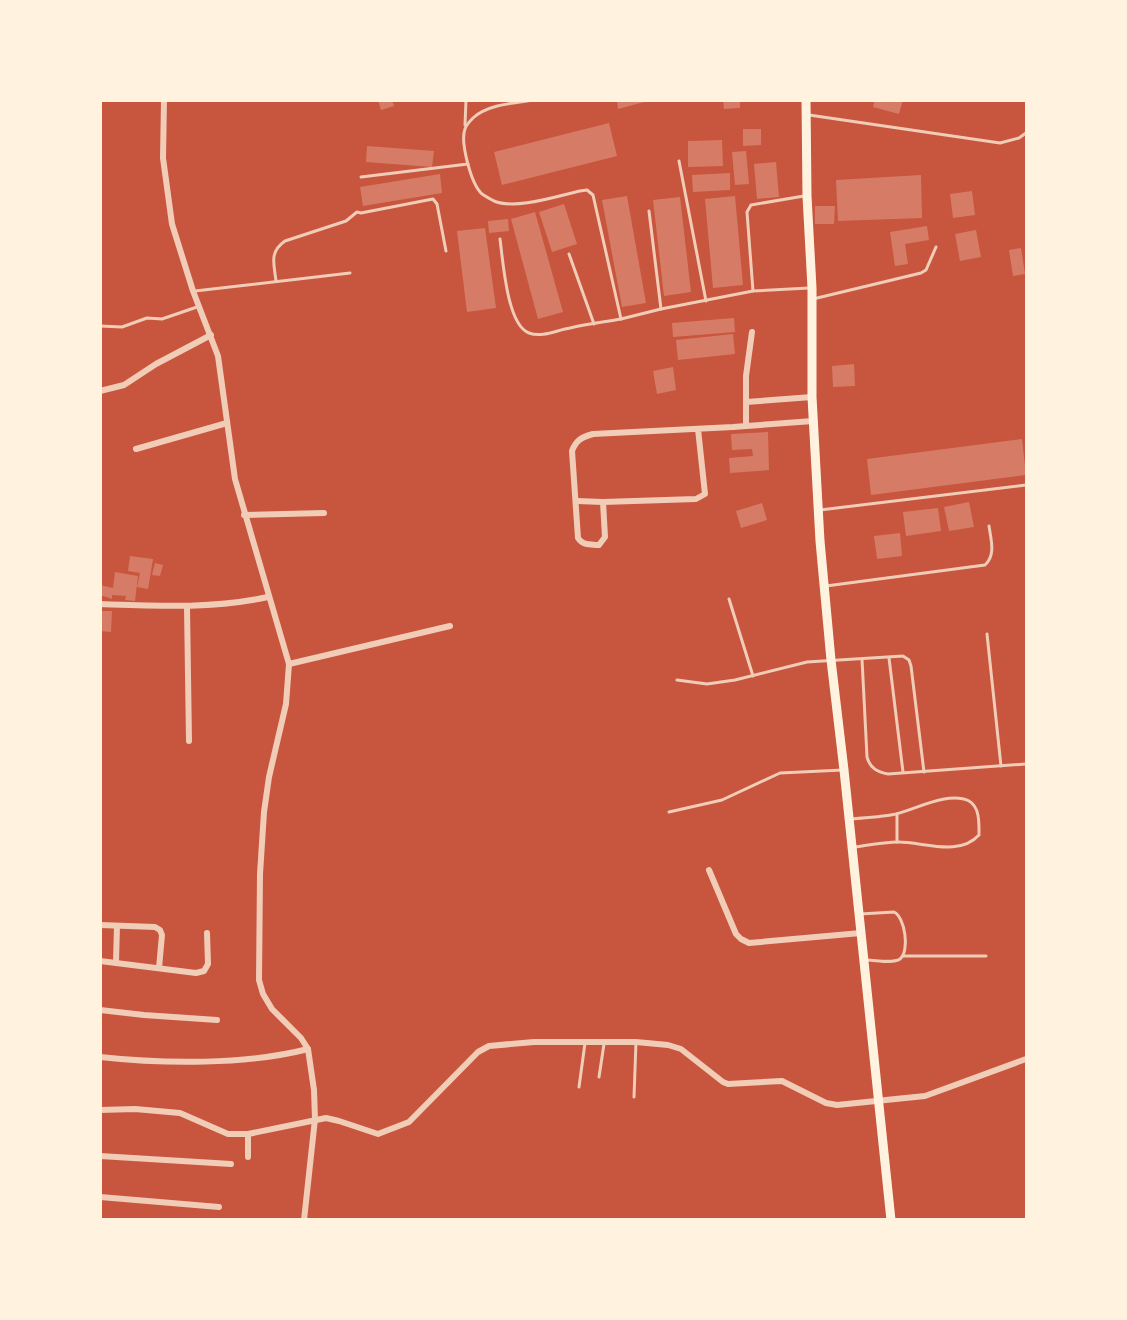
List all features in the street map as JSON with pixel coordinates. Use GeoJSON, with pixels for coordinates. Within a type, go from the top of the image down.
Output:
{"type":"FeatureCollection","features":[{"type":"Feature","properties":{"kind":"main road"},"geometry":{"type":"LineString","coordinates":[[806,100],[807,196],[812,288],[812,397],[820,541],[891,1220]]}},
{"type":"Feature","properties":{"kind":"street"},"geometry":{"type":"LineString","coordinates":[[164,100],[163,158],[172,224],[193,291],[212,335],[220,362],[235,479],[289,664],[286,704],[269,777],[264,812],[260,874],[259,980],[263,994],[272,1009],[301,1038],[308,1049],[314,1090],[315,1119],[304,1220]]}},
{"type":"Feature","properties":{"kind":"street"},"geometry":{"type":"LineString","coordinates":[[746,425],[747,361],[752,332]]}},
{"type":"Feature","properties":{"kind":"street"},"geometry":{"type":"LineString","coordinates":[[100,391],[124,386],[156,364],[212,335]]}},
{"type":"Feature","properties":{"kind":"street"},"geometry":{"type":"LineString","coordinates":[[746,402],[812,397]]}},
{"type":"Feature","properties":{"kind":"street"},"geometry":{"type":"LineString","coordinates":[[603,502],[605,537],[599,544],[584,544],[578,538],[572,451],[575,443],[583,437],[594,434],[813,421]]}},
{"type":"Feature","properties":{"kind":"street"},"geometry":{"type":"LineString","coordinates":[[136,449],[227,423]]}},
{"type":"Feature","properties":{"kind":"street"},"geometry":{"type":"LineString","coordinates":[[577,501],[696,499],[701,497],[706,490],[698,429]]}},
{"type":"Feature","properties":{"kind":"street"},"geometry":{"type":"LineString","coordinates":[[244,515],[324,513]]}},
{"type":"Feature","properties":{"kind":"street"},"geometry":{"type":"LineString","coordinates":[[100,604],[187,606],[249,601],[268,597]]}},
{"type":"Feature","properties":{"kind":"street"},"geometry":{"type":"LineString","coordinates":[[187,606],[189,741]]}},
{"type":"Feature","properties":{"kind":"street"},"geometry":{"type":"LineString","coordinates":[[289,664],[450,626]]}},
{"type":"Feature","properties":{"kind":"street"},"geometry":{"type":"LineString","coordinates":[[709,870],[735,934],[749,943],[861,933]]}},
{"type":"Feature","properties":{"kind":"street"},"geometry":{"type":"LineString","coordinates":[[100,925],[155,927],[160,930],[162,935],[159,968]]}},
{"type":"Feature","properties":{"kind":"street"},"geometry":{"type":"LineString","coordinates":[[116,962],[117,926]]}},
{"type":"Feature","properties":{"kind":"street"},"geometry":{"type":"LineString","coordinates":[[100,961],[196,973],[204,971],[208,964],[207,933]]}},
{"type":"Feature","properties":{"kind":"street"},"geometry":{"type":"LineString","coordinates":[[100,1010],[217,1020]]}},
{"type":"Feature","properties":{"kind":"street"},"geometry":{"type":"LineString","coordinates":[[100,1110],[135,1109],[180,1113],[223,1133],[248,1134],[315,1119],[331,1118],[374,1134],[382,1133],[409,1122],[474,1055],[489,1046],[534,1042],[636,1042],[681,1048],[728,1084],[783,1081],[826,1103],[837,1105],[925,1096],[1026,1059]]}},
{"type":"Feature","properties":{"kind":"street"},"geometry":{"type":"LineString","coordinates":[[100,1057],[216,1062],[308,1049]]}},
{"type":"Feature","properties":{"kind":"street"},"geometry":{"type":"LineString","coordinates":[[248,1134],[248,1157]]}},
{"type":"Feature","properties":{"kind":"street"},"geometry":{"type":"LineString","coordinates":[[100,1156],[231,1164]]}},
{"type":"Feature","properties":{"kind":"street"},"geometry":{"type":"LineString","coordinates":[[100,1197],[219,1207]]}},
{"type":"Feature","properties":{"kind":"lane"},"geometry":{"type":"LineString","coordinates":[[466,100],[463,136],[468,164],[475,184],[482,194],[495,202],[514,204],[587,190],[593,195],[621,320]]}},
{"type":"Feature","properties":{"kind":"lane"},"geometry":{"type":"LineString","coordinates":[[465,127],[474,117],[486,110],[534,100]]}},
{"type":"Feature","properties":{"kind":"lane"},"geometry":{"type":"LineString","coordinates":[[807,115],[1000,143],[1019,138],[1026,133]]}},
{"type":"Feature","properties":{"kind":"lane"},"geometry":{"type":"LineString","coordinates":[[679,161],[706,301]]}},
{"type":"Feature","properties":{"kind":"lane"},"geometry":{"type":"LineString","coordinates":[[361,177],[468,164]]}},
{"type":"Feature","properties":{"kind":"lane"},"geometry":{"type":"LineString","coordinates":[[753,291],[747,212],[751,204],[807,196]]}},
{"type":"Feature","properties":{"kind":"lane"},"geometry":{"type":"LineString","coordinates":[[276,281],[273,255],[279,244],[346,221],[357,212],[433,199],[437,204],[446,251]]}},
{"type":"Feature","properties":{"kind":"lane"},"geometry":{"type":"LineString","coordinates":[[649,211],[662,309]]}},
{"type":"Feature","properties":{"kind":"lane"},"geometry":{"type":"LineString","coordinates":[[500,239],[512,312],[523,330],[531,334],[546,334],[621,320],[662,309],[753,291],[812,288]]}},
{"type":"Feature","properties":{"kind":"lane"},"geometry":{"type":"LineString","coordinates":[[812,300],[921,273],[926,270],[936,247]]}},
{"type":"Feature","properties":{"kind":"lane"},"geometry":{"type":"LineString","coordinates":[[569,254],[594,324]]}},
{"type":"Feature","properties":{"kind":"lane"},"geometry":{"type":"LineString","coordinates":[[193,291],[350,273]]}},
{"type":"Feature","properties":{"kind":"lane"},"geometry":{"type":"LineString","coordinates":[[100,326],[122,327],[147,318],[162,319],[199,307]]}},
{"type":"Feature","properties":{"kind":"lane"},"geometry":{"type":"LineString","coordinates":[[820,510],[1026,485]]}},
{"type":"Feature","properties":{"kind":"lane"},"geometry":{"type":"LineString","coordinates":[[825,587],[985,565],[991,560],[992,551],[989,526]]}},
{"type":"Feature","properties":{"kind":"lane"},"geometry":{"type":"LineString","coordinates":[[729,599],[753,676]]}},
{"type":"Feature","properties":{"kind":"lane"},"geometry":{"type":"LineString","coordinates":[[987,634],[1001,766]]}},
{"type":"Feature","properties":{"kind":"lane"},"geometry":{"type":"LineString","coordinates":[[676,680],[708,684],[735,680],[807,662],[903,656],[909,660],[911,666],[924,772]]}},
{"type":"Feature","properties":{"kind":"lane"},"geometry":{"type":"LineString","coordinates":[[862,658],[869,764],[882,773],[1026,765]]}},
{"type":"Feature","properties":{"kind":"lane"},"geometry":{"type":"LineString","coordinates":[[889,658],[903,773]]}},
{"type":"Feature","properties":{"kind":"lane"},"geometry":{"type":"LineString","coordinates":[[669,812],[722,800],[780,773],[844,770]]}},
{"type":"Feature","properties":{"kind":"lane"},"geometry":{"type":"LineString","coordinates":[[848,819],[897,814],[926,803],[951,799],[968,800],[978,813],[979,835],[972,843],[957,847],[897,842],[852,847]]}},
{"type":"Feature","properties":{"kind":"lane"},"geometry":{"type":"LineString","coordinates":[[897,814],[897,842]]}},
{"type":"Feature","properties":{"kind":"lane"},"geometry":{"type":"LineString","coordinates":[[859,914],[888,912],[899,915],[902,920],[905,949],[903,956],[897,961],[863,960]]}},
{"type":"Feature","properties":{"kind":"lane"},"geometry":{"type":"LineString","coordinates":[[903,956],[987,956]]}},
{"type":"Feature","properties":{"kind":"lane"},"geometry":{"type":"LineString","coordinates":[[599,1077],[604,1042]]}},
{"type":"Feature","properties":{"kind":"lane"},"geometry":{"type":"LineString","coordinates":[[634,1097],[636,1042]]}},
{"type":"Feature","properties":{"kind":"lane"},"geometry":{"type":"LineString","coordinates":[[579,1087],[585,1043]]}},
{"type":"Feature","properties":{"kind":"building"},"geometry":{"type":"Polygon","coordinates":[[[378,100],[392,100],[394,106],[381,110],[378,100]]]}},
{"type":"Feature","properties":{"kind":"building"},"geometry":{"type":"Polygon","coordinates":[[[617,100],[648,100],[648,101],[618,109],[617,100]]]}},
{"type":"Feature","properties":{"kind":"building"},"geometry":{"type":"Polygon","coordinates":[[[723,100],[740,100],[740,108],[724,109],[723,100]]]}},
{"type":"Feature","properties":{"kind":"building"},"geometry":{"type":"Polygon","coordinates":[[[875,100],[903,100],[899,114],[873,107],[875,100]]]}},
{"type":"Feature","properties":{"kind":"building"},"geometry":{"type":"Polygon","coordinates":[[[609,123],[617,156],[502,185],[494,152],[609,123]]]}},
{"type":"Feature","properties":{"kind":"building"},"geometry":{"type":"Polygon","coordinates":[[[743,129],[761,129],[761,145],[743,146],[743,129]]]}},
{"type":"Feature","properties":{"kind":"building"},"geometry":{"type":"Polygon","coordinates":[[[722,140],[723,166],[688,167],[688,141],[722,140]]]}},
{"type":"Feature","properties":{"kind":"building"},"geometry":{"type":"Polygon","coordinates":[[[367,146],[434,151],[432,167],[366,162],[367,146]]]}},
{"type":"Feature","properties":{"kind":"building"},"geometry":{"type":"Polygon","coordinates":[[[746,151],[749,184],[735,185],[732,152],[746,151]]]}},
{"type":"Feature","properties":{"kind":"building"},"geometry":{"type":"Polygon","coordinates":[[[776,162],[779,197],[757,199],[754,164],[776,162]]]}},
{"type":"Feature","properties":{"kind":"building"},"geometry":{"type":"Polygon","coordinates":[[[730,173],[730,190],[693,192],[692,175],[730,173]]]}},
{"type":"Feature","properties":{"kind":"building"},"geometry":{"type":"Polygon","coordinates":[[[440,174],[442,193],[363,206],[360,187],[440,174]]]}},
{"type":"Feature","properties":{"kind":"building"},"geometry":{"type":"Polygon","coordinates":[[[921,175],[922,218],[838,221],[836,180],[921,175]]]}},
{"type":"Feature","properties":{"kind":"building"},"geometry":{"type":"Polygon","coordinates":[[[972,191],[975,215],[953,218],[950,194],[972,191]]]}},
{"type":"Feature","properties":{"kind":"building"},"geometry":{"type":"Polygon","coordinates":[[[627,196],[646,303],[622,307],[602,200],[627,196]]]}},
{"type":"Feature","properties":{"kind":"building"},"geometry":{"type":"Polygon","coordinates":[[[735,196],[743,285],[713,288],[705,199],[735,196]]]}},
{"type":"Feature","properties":{"kind":"building"},"geometry":{"type":"Polygon","coordinates":[[[680,197],[691,292],[664,296],[653,200],[680,197]]]}},
{"type":"Feature","properties":{"kind":"building"},"geometry":{"type":"Polygon","coordinates":[[[564,204],[577,244],[552,252],[539,212],[564,204]]]}},
{"type":"Feature","properties":{"kind":"building"},"geometry":{"type":"Polygon","coordinates":[[[815,206],[835,206],[834,224],[815,224],[815,206]]]}},
{"type":"Feature","properties":{"kind":"building"},"geometry":{"type":"Polygon","coordinates":[[[535,212],[563,312],[538,319],[511,219],[535,212]]]}},
{"type":"Feature","properties":{"kind":"building"},"geometry":{"type":"Polygon","coordinates":[[[508,219],[509,231],[489,233],[488,221],[508,219]]]}},
{"type":"Feature","properties":{"kind":"building"},"geometry":{"type":"Polygon","coordinates":[[[927,226],[929,240],[905,244],[908,264],[895,266],[890,232],[927,226]]]}},
{"type":"Feature","properties":{"kind":"building"},"geometry":{"type":"Polygon","coordinates":[[[485,228],[496,308],[467,312],[457,231],[485,228]]]}},
{"type":"Feature","properties":{"kind":"building"},"geometry":{"type":"Polygon","coordinates":[[[976,230],[981,257],[960,261],[955,234],[976,230]]]}},
{"type":"Feature","properties":{"kind":"building"},"geometry":{"type":"Polygon","coordinates":[[[1021,248],[1025,274],[1013,276],[1009,250],[1021,248]]]}},
{"type":"Feature","properties":{"kind":"building"},"geometry":{"type":"Polygon","coordinates":[[[734,318],[735,332],[673,337],[672,323],[734,318]]]}},
{"type":"Feature","properties":{"kind":"building"},"geometry":{"type":"Polygon","coordinates":[[[733,334],[735,354],[678,360],[676,340],[733,334]]]}},
{"type":"Feature","properties":{"kind":"building"},"geometry":{"type":"Polygon","coordinates":[[[854,364],[855,386],[833,387],[832,366],[854,364]]]}},
{"type":"Feature","properties":{"kind":"building"},"geometry":{"type":"Polygon","coordinates":[[[673,367],[676,390],[657,394],[653,371],[673,367]]]}},
{"type":"Feature","properties":{"kind":"building"},"geometry":{"type":"Polygon","coordinates":[[[768,432],[769,470],[730,473],[729,458],[753,456],[752,449],[732,450],[731,434],[768,432]]]}},
{"type":"Feature","properties":{"kind":"building"},"geometry":{"type":"Polygon","coordinates":[[[1022,439],[1026,475],[871,495],[867,459],[1022,439]]]}},
{"type":"Feature","properties":{"kind":"building"},"geometry":{"type":"Polygon","coordinates":[[[969,502],[974,527],[949,531],[944,507],[969,502]]]}},
{"type":"Feature","properties":{"kind":"building"},"geometry":{"type":"Polygon","coordinates":[[[762,503],[767,520],[741,528],[736,511],[762,503]]]}},
{"type":"Feature","properties":{"kind":"building"},"geometry":{"type":"Polygon","coordinates":[[[938,508],[941,531],[906,536],[903,512],[938,508]]]}},
{"type":"Feature","properties":{"kind":"building"},"geometry":{"type":"Polygon","coordinates":[[[900,533],[902,556],[877,559],[874,536],[900,533]]]}},
{"type":"Feature","properties":{"kind":"building"},"geometry":{"type":"Polygon","coordinates":[[[130,556],[153,559],[148,589],[137,587],[140,573],[128,571],[130,556]]]}},
{"type":"Feature","properties":{"kind":"building"},"geometry":{"type":"Polygon","coordinates":[[[155,563],[163,565],[160,576],[152,575],[155,563]]]}},
{"type":"Feature","properties":{"kind":"building"},"geometry":{"type":"Polygon","coordinates":[[[115,572],[138,576],[135,601],[125,600],[126,596],[112,595],[112,599],[100,595],[100,585],[113,588],[115,572]]]}},
{"type":"Feature","properties":{"kind":"building"},"geometry":{"type":"Polygon","coordinates":[[[100,611],[112,611],[111,632],[100,631],[100,611]]]}}]}
